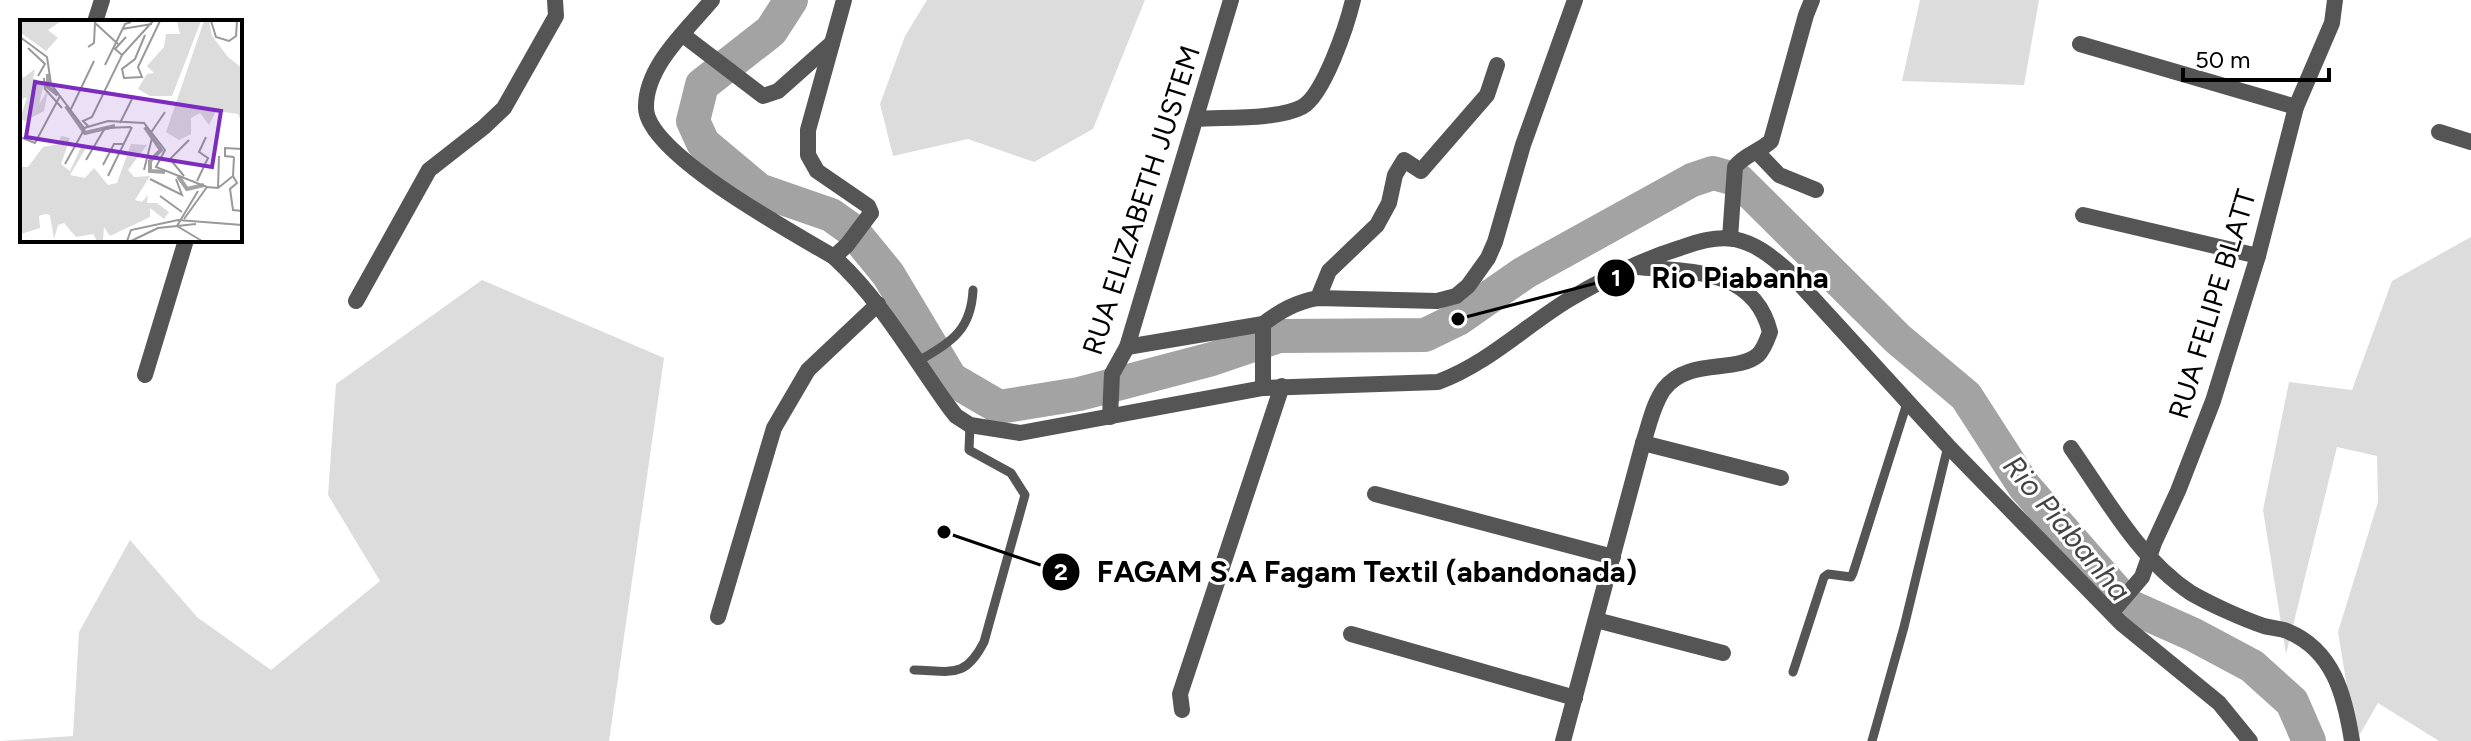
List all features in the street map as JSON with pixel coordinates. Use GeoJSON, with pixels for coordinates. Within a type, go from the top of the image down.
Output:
{"type":"FeatureCollection","features":[{"type":"Feature","properties":{"kind":"street"},"geometry":{"type":"LineString","coordinates":[[96,20],[102,0]]}},
{"type":"Feature","properties":{"kind":"street"},"geometry":{"type":"LineString","coordinates":[[356,301],[429,170],[504,108],[556,16],[555,0]]}},
{"type":"Feature","properties":{"kind":"street"},"geometry":{"type":"LineString","coordinates":[[712,0],[658,65],[645,110],[652,127],[673,151],[707,178],[834,257],[924,358],[956,416],[970,425],[1020,433],[1110,417],[1263,382],[1282,386],[1438,382],[1462,373],[1568,300],[1631,266],[1698,242],[1730,238],[1767,253],[1787,270],[1948,446],[2113,610],[2121,623],[2219,703],[2250,741]]}},
{"type":"Feature","properties":{"kind":"street"},"geometry":{"type":"LineString","coordinates":[[834,257],[871,213],[868,206],[817,171],[808,155],[808,130],[844,0]]}},
{"type":"Feature","properties":{"kind":"street","name":"RUA ELIZABETH JUSTEM"},"geometry":{"type":"LineString","coordinates":[[1110,417],[1112,374],[1127,347],[1231,0]]}},
{"type":"Feature","properties":{"kind":"street"},"geometry":{"type":"LineString","coordinates":[[1196,119],[1282,113],[1301,108],[1314,98],[1346,28],[1353,0]]}},
{"type":"Feature","properties":{"kind":"street"},"geometry":{"type":"LineString","coordinates":[[1127,347],[1262,329],[1280,311],[1318,298],[1437,301],[1456,296],[1468,286],[1488,258],[1495,242],[1523,145],[1575,0]]}},
{"type":"Feature","properties":{"kind":"street"},"geometry":{"type":"LineString","coordinates":[[1730,238],[1735,167],[1740,160],[1758,153],[1771,141],[1812,0]]}},
{"type":"Feature","properties":{"kind":"street","name":"RUA FELIPE BLATT"},"geometry":{"type":"LineString","coordinates":[[2113,610],[2142,577],[2213,401],[2258,256],[2296,107],[2332,23],[2333,0]]}},
{"type":"Feature","properties":{"kind":"street"},"geometry":{"type":"LineString","coordinates":[[683,35],[763,96],[778,91],[832,43]]}},
{"type":"Feature","properties":{"kind":"street"},"geometry":{"type":"LineString","coordinates":[[2080,44],[2296,107]]}},
{"type":"Feature","properties":{"kind":"street"},"geometry":{"type":"LineString","coordinates":[[1318,298],[1329,271],[1377,225],[1389,203],[1395,175],[1404,160],[1421,171],[1487,95],[1497,65]]}},
{"type":"Feature","properties":{"kind":"street"},"geometry":{"type":"LineString","coordinates":[[2439,132],[2471,142]]}},
{"type":"Feature","properties":{"kind":"street"},"geometry":{"type":"LineString","coordinates":[[1758,153],[1779,175],[1816,190]]}},
{"type":"Feature","properties":{"kind":"street"},"geometry":{"type":"LineString","coordinates":[[2083,215],[2258,256]]}},
{"type":"Feature","properties":{"kind":"street"},"geometry":{"type":"LineString","coordinates":[[145,375],[185,242]]}},
{"type":"Feature","properties":{"kind":"street"},"geometry":{"type":"LineString","coordinates":[[1563,741],[1643,443],[1657,402],[1674,380],[1702,368],[1757,356],[1770,332],[1759,304],[1737,285],[1712,275],[1631,266]]}},
{"type":"Feature","properties":{"kind":"street"},"geometry":{"type":"LineString","coordinates":[[718,617],[774,428],[808,370],[878,304]]}},
{"type":"Feature","properties":{"kind":"street"},"geometry":{"type":"LineString","coordinates":[[1262,329],[1263,382]]}},
{"type":"Feature","properties":{"kind":"street"},"geometry":{"type":"LineString","coordinates":[[1182,710],[1180,694],[1282,386]]}},
{"type":"Feature","properties":{"kind":"street"},"geometry":{"type":"LineString","coordinates":[[1643,443],[1781,478]]}},
{"type":"Feature","properties":{"kind":"street"},"geometry":{"type":"LineString","coordinates":[[2071,448],[2148,557],[2192,593],[2262,625],[2287,631],[2319,653],[2330,666],[2341,690],[2352,741]]}},
{"type":"Feature","properties":{"kind":"street"},"geometry":{"type":"LineString","coordinates":[[1375,494],[1613,557]]}},
{"type":"Feature","properties":{"kind":"street"},"geometry":{"type":"LineString","coordinates":[[1596,620],[1723,653]]}},
{"type":"Feature","properties":{"kind":"street"},"geometry":{"type":"LineString","coordinates":[[1351,634],[1575,698]]}},
{"type":"Feature","properties":{"kind":"lane"},"geometry":{"type":"LineString","coordinates":[[924,358],[965,326],[972,309],[973,290]]}},
{"type":"Feature","properties":{"kind":"lane"},"geometry":{"type":"LineString","coordinates":[[1793,672],[1824,577],[1828,574],[1851,577],[1853,573],[1908,400]]}},
{"type":"Feature","properties":{"kind":"lane"},"geometry":{"type":"LineString","coordinates":[[914,670],[965,669],[974,661],[984,642],[1025,495],[1011,473],[969,450],[970,425]]}},
{"type":"Feature","properties":{"kind":"lane"},"geometry":{"type":"LineString","coordinates":[[1872,741],[1901,640],[1948,446]]}},
{"type":"Feature","properties":{"kind":"shaded area"},"geometry":{"type":"Polygon","coordinates":[[[927,0],[1145,0],[1093,129],[1034,162],[968,139],[893,156],[880,104],[905,36],[927,0]]]}},
{"type":"Feature","properties":{"kind":"shaded area"},"geometry":{"type":"Polygon","coordinates":[[[1920,0],[2039,0],[2024,85],[1902,81],[1920,0]]]}},
{"type":"Feature","properties":{"kind":"shaded area"},"geometry":{"type":"Polygon","coordinates":[[[2471,237],[2471,741],[2439,741],[2378,703],[2356,741],[2338,632],[2378,502],[2377,456],[2337,447],[2286,654],[2263,510],[2289,382],[2352,390],[2392,281],[2471,237]]]}},
{"type":"Feature","properties":{"kind":"shaded area"},"geometry":{"type":"Polygon","coordinates":[[[482,280],[664,358],[609,741],[0,741],[73,736],[79,632],[130,540],[197,617],[271,670],[380,581],[328,495],[336,384],[482,280]]]}},
{"type":"Feature","properties":{"kind":"waterway","name":"Rio Piabanha"},"geometry":{"type":"LineString","coordinates":[[791,0],[771,31],[702,85],[693,121],[703,143],[759,190],[831,215],[852,230],[888,274],[951,379],[999,407],[1079,394],[1212,359],[1279,336],[1425,335],[1458,319],[1524,273],[1692,180],[1713,173],[1738,180],[1898,339],[1966,396],[2024,486],[2129,606],[2192,634],[2252,666],[2292,702],[2309,741]]}},
{"type":"Feature","properties":{"kind":"place","name":"Rio Piabanha"},"geometry":{"type":"Point","coordinates":[1458,319]}},
{"type":"Feature","properties":{"kind":"place","name":"FAGAM S.A Fagam Textil (abandonada)"},"geometry":{"type":"Point","coordinates":[944,532]}}]}
